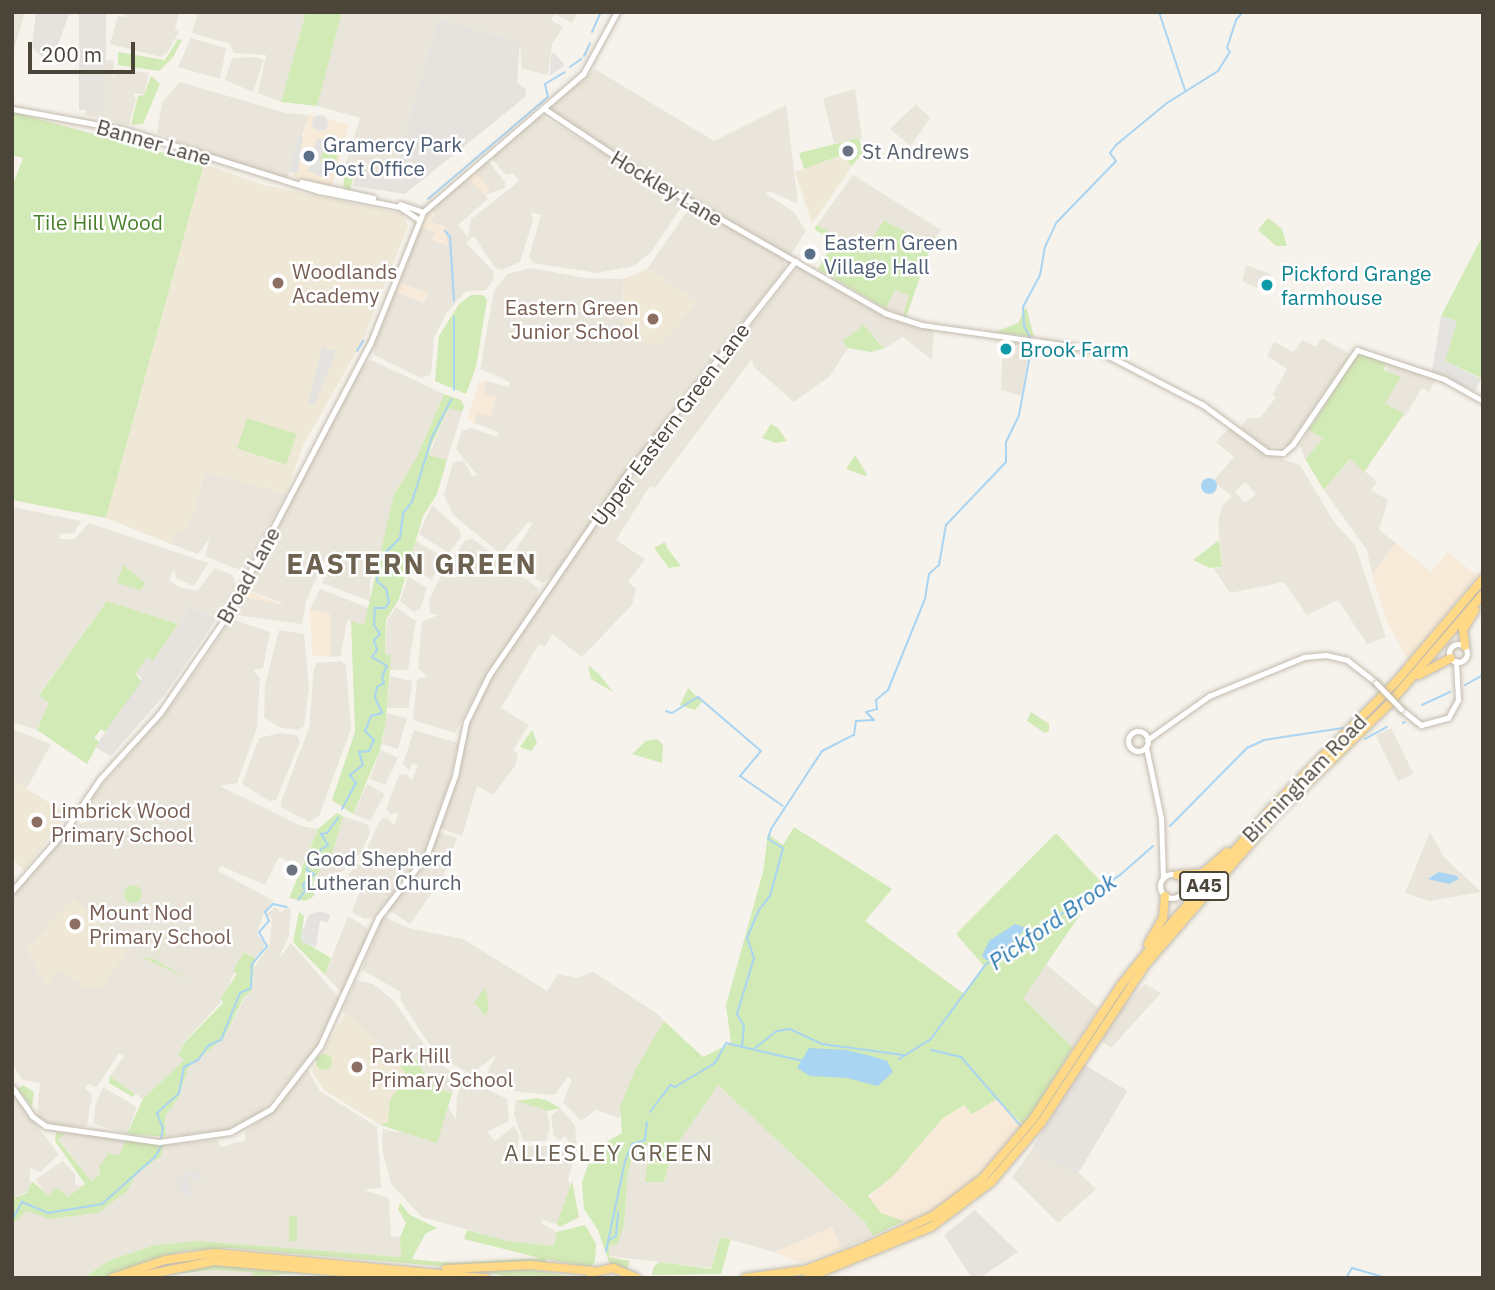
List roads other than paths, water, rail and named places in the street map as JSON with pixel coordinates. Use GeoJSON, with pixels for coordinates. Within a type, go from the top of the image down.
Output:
{"type":"FeatureCollection","features":[{"type":"Feature","properties":{"kind":"highway","name":"Birmingham Road"},"geometry":{"type":"LineString","coordinates":[[946,1213],[1017,1141],[1123,982],[1253,829],[1395,683],[1483,579]]}},
{"type":"Feature","properties":{"kind":"highway","name":"Birmingham Road"},"geometry":{"type":"LineString","coordinates":[[946,1213],[991,1182],[1018,1154],[1131,985],[1217,881],[1276,814],[1404,688],[1483,594]]}},
{"type":"Feature","properties":{"kind":"highway"},"geometry":{"type":"LineString","coordinates":[[1465,646],[1465,626],[1483,600]]}},
{"type":"Feature","properties":{"kind":"highway"},"geometry":{"type":"LineString","coordinates":[[1404,688],[1433,663],[1453,659]]}},
{"type":"Feature","properties":{"kind":"highway"},"geometry":{"type":"LineString","coordinates":[[1176,875],[1203,873],[1253,829]]}},
{"type":"Feature","properties":{"kind":"highway"},"geometry":{"type":"LineString","coordinates":[[1123,982],[1162,922],[1165,896]]}},
{"type":"Feature","properties":{"kind":"highway","name":"A45"},"geometry":{"type":"LineString","coordinates":[[778,1278],[806,1275],[888,1247],[946,1213]]}},
{"type":"Feature","properties":{"kind":"highway"},"geometry":{"type":"LineString","coordinates":[[112,1278],[165,1260],[215,1253],[486,1278]]}},
{"type":"Feature","properties":{"kind":"highway"},"geometry":{"type":"LineString","coordinates":[[130,1278],[214,1261],[414,1278]]}},
{"type":"Feature","properties":{"kind":"highway"},"geometry":{"type":"LineString","coordinates":[[429,1272],[531,1265],[588,1275],[613,1268],[634,1277]]}},
{"type":"Feature","properties":{"kind":"highway"},"geometry":{"type":"LineString","coordinates":[[745,1278],[806,1275]]}},
{"type":"Feature","properties":{"kind":"street"},"geometry":{"type":"LineString","coordinates":[[420,211],[591,64],[617,12]]}},
{"type":"Feature","properties":{"kind":"street","name":"Hockley Lane"},"geometry":{"type":"LineString","coordinates":[[543,108],[644,175],[885,313],[922,325],[1097,350],[1193,399],[1267,452],[1289,449],[1357,350],[1444,379],[1483,401]]}},
{"type":"Feature","properties":{"kind":"street","name":"Banner Lane"},"geometry":{"type":"LineString","coordinates":[[12,109],[121,129],[294,183],[420,211]]}},
{"type":"Feature","properties":{"kind":"street","name":"Banner Lane"},"geometry":{"type":"LineString","coordinates":[[294,183],[389,203],[416,218]]}},
{"type":"Feature","properties":{"kind":"street","name":"Broad Lane"},"geometry":{"type":"LineString","coordinates":[[12,891],[66,829],[100,779],[160,713],[228,614],[370,344],[420,211]]}},
{"type":"Feature","properties":{"kind":"street","name":"Upper Eastern Green Lane"},"geometry":{"type":"LineString","coordinates":[[12,1087],[32,1116],[46,1126],[159,1142],[244,1127],[271,1109],[308,1064],[332,1026],[373,928],[427,853],[455,776],[466,722],[489,675],[623,479],[794,261]]}},
{"type":"Feature","properties":{"kind":"street"},"geometry":{"type":"LineString","coordinates":[[1146,759],[1139,751],[1131,749],[1128,738],[1134,732],[1143,733],[1157,729],[1247,677],[1311,655],[1347,660],[1421,725],[1444,721],[1457,705],[1459,672],[1465,646],[1451,646],[1459,672]]}},
{"type":"Feature","properties":{"kind":"street"},"geometry":{"type":"LineString","coordinates":[[1453,659],[1464,659]]}},
{"type":"Feature","properties":{"kind":"street"},"geometry":{"type":"LineString","coordinates":[[1139,751],[1157,729]]}},
{"type":"Feature","properties":{"kind":"street"},"geometry":{"type":"LineString","coordinates":[[1143,733],[1147,743],[1146,759],[1157,798],[1166,862],[1160,887],[1165,896],[1176,898],[1182,892],[1184,884],[1166,862]]}},
{"type":"Feature","properties":{"kind":"street"},"geometry":{"type":"LineString","coordinates":[[1163,878],[1176,875]]}},
{"type":"Feature","properties":{"kind":"water"},"geometry":{"type":"Polygon","coordinates":[[[1209,478],[1217,486],[1209,494],[1201,486],[1209,478]]]}},
{"type":"Feature","properties":{"kind":"water"},"geometry":{"type":"Polygon","coordinates":[[[1439,872],[1457,876],[1459,879],[1449,884],[1428,879],[1439,872]]]}},
{"type":"Feature","properties":{"kind":"water"},"geometry":{"type":"Polygon","coordinates":[[[1015,924],[1026,928],[1001,955],[986,960],[982,956],[989,941],[1015,924]]]}},
{"type":"Feature","properties":{"kind":"water"},"geometry":{"type":"Polygon","coordinates":[[[809,1048],[846,1050],[875,1057],[887,1061],[893,1072],[878,1086],[847,1078],[810,1076],[797,1068],[809,1048]]]}},
{"type":"Feature","properties":{"kind":"waterway"},"geometry":{"type":"LineString","coordinates":[[592,32],[601,12]]}},
{"type":"Feature","properties":{"kind":"waterway"},"geometry":{"type":"LineString","coordinates":[[1159,12],[1185,90]]}},
{"type":"Feature","properties":{"kind":"waterway"},"geometry":{"type":"LineString","coordinates":[[1031,339],[1024,326],[1023,307],[1040,275],[1045,247],[1056,223],[1116,161],[1110,153],[1116,145],[1167,103],[1218,71],[1230,52],[1227,48],[1236,20],[1243,12]]}},
{"type":"Feature","properties":{"kind":"waterway"},"geometry":{"type":"LineString","coordinates":[[584,56],[590,43]]}},
{"type":"Feature","properties":{"kind":"waterway"},"geometry":{"type":"LineString","coordinates":[[570,67],[581,59]]}},
{"type":"Feature","properties":{"kind":"waterway"},"geometry":{"type":"LineString","coordinates":[[428,199],[548,97],[545,84],[565,72]]}},
{"type":"Feature","properties":{"kind":"waterway"},"geometry":{"type":"LineString","coordinates":[[445,231],[450,237],[454,301]]}},
{"type":"Feature","properties":{"kind":"waterway"},"geometry":{"type":"LineString","coordinates":[[454,317],[454,390]]}},
{"type":"Feature","properties":{"kind":"waterway"},"geometry":{"type":"LineString","coordinates":[[357,351],[363,341]]}},
{"type":"Feature","properties":{"kind":"waterway"},"geometry":{"type":"LineString","coordinates":[[742,1047],[744,1026],[737,1014],[754,958],[747,938],[759,910],[770,896],[783,848],[768,839],[771,829],[822,751],[854,735],[856,721],[874,720],[866,712],[877,709],[876,700],[888,690],[925,599],[929,574],[939,565],[946,525],[1006,462],[1006,442],[1019,415],[1032,344]]}},
{"type":"Feature","properties":{"kind":"waterway"},"geometry":{"type":"LineString","coordinates":[[342,809],[356,783],[350,775],[363,765],[359,752],[369,751],[374,740],[365,731],[371,716],[382,713],[375,697],[377,687],[384,683],[382,677],[387,666],[372,657],[377,650],[374,640],[380,634],[374,625],[375,608],[385,608],[389,602],[386,589],[377,581],[380,558],[400,538],[403,513],[412,502],[432,437],[451,400]]}},
{"type":"Feature","properties":{"kind":"waterway","name":"Pickford Brook"},"geometry":{"type":"LineString","coordinates":[[1465,685],[1483,675]]}},
{"type":"Feature","properties":{"kind":"waterway","name":"Pickford Brook"},"geometry":{"type":"LineString","coordinates":[[1422,705],[1450,692]]}},
{"type":"Feature","properties":{"kind":"waterway"},"geometry":{"type":"LineString","coordinates":[[666,711],[672,713],[698,697],[761,751],[740,776],[783,806]]}},
{"type":"Feature","properties":{"kind":"waterway","name":"Pickford Brook"},"geometry":{"type":"LineString","coordinates":[[1365,739],[1387,727]]}},
{"type":"Feature","properties":{"kind":"waterway","name":"Pickford Brook"},"geometry":{"type":"LineString","coordinates":[[1170,826],[1247,748],[1264,740],[1343,728]]}},
{"type":"Feature","properties":{"kind":"waterway"},"geometry":{"type":"LineString","coordinates":[[298,900],[305,891],[303,885],[314,874],[307,870],[309,858],[320,859],[320,850],[328,845],[321,834],[327,833],[338,818]]}},
{"type":"Feature","properties":{"kind":"waterway","name":"Pickford Brook"},"geometry":{"type":"LineString","coordinates":[[899,1059],[930,1040],[986,964],[1120,875],[1153,846]]}},
{"type":"Feature","properties":{"kind":"waterway"},"geometry":{"type":"LineString","coordinates":[[161,1138],[163,1128],[157,1113],[179,1093],[184,1067],[198,1060],[209,1045],[221,1040],[240,993],[251,988],[252,964],[267,946],[259,932],[269,921],[265,912],[273,904],[287,907]]}},
{"type":"Feature","properties":{"kind":"waterway"},"geometry":{"type":"LineString","coordinates":[[755,1048],[777,1031],[790,1029],[822,1044],[903,1055]]}},
{"type":"Feature","properties":{"kind":"waterway","name":"Pickford Brook"},"geometry":{"type":"LineString","coordinates":[[650,1112],[670,1085],[675,1087],[715,1063],[726,1043],[803,1061]]}},
{"type":"Feature","properties":{"kind":"waterway"},"geometry":{"type":"LineString","coordinates":[[931,1050],[961,1057],[1020,1125]]}},
{"type":"Feature","properties":{"kind":"waterway","name":"Pickford Brook"},"geometry":{"type":"LineString","coordinates":[[606,1251],[625,1161],[632,1144],[645,1140],[647,1122]]}},
{"type":"Feature","properties":{"kind":"waterway"},"geometry":{"type":"LineString","coordinates":[[12,1220],[22,1202],[48,1213],[102,1204],[155,1157],[161,1146]]}},
{"type":"Feature","properties":{"kind":"waterway"},"geometry":{"type":"LineString","coordinates":[[609,1240],[616,1236],[618,1212]]}},
{"type":"Feature","properties":{"kind":"waterway"},"geometry":{"type":"LineString","coordinates":[[1346,1278],[1352,1268],[1388,1278]]}},
{"type":"Feature","properties":{"kind":"place","name":"St Andrews"},"geometry":{"type":"Point","coordinates":[848,151]}},
{"type":"Feature","properties":{"kind":"place","name":"Gramercy Park Post Office"},"geometry":{"type":"Point","coordinates":[309,156]}},
{"type":"Feature","properties":{"kind":"place","name":"Eastern Green Village Hall"},"geometry":{"type":"Point","coordinates":[810,254]}},
{"type":"Feature","properties":{"kind":"place","name":"Woodlands Academy"},"geometry":{"type":"Point","coordinates":[278,283]}},
{"type":"Feature","properties":{"kind":"place","name":"Pickford Grange farmhouse"},"geometry":{"type":"Point","coordinates":[1267,285]}},
{"type":"Feature","properties":{"kind":"place","name":"Eastern Green Junior School"},"geometry":{"type":"Point","coordinates":[653,319]}},
{"type":"Feature","properties":{"kind":"place","name":"Brook Farm"},"geometry":{"type":"Point","coordinates":[1006,349]}},
{"type":"Feature","properties":{"kind":"place","name":"Limbrick Wood Primary School"},"geometry":{"type":"Point","coordinates":[37,822]}},
{"type":"Feature","properties":{"kind":"place","name":"Good Shepherd Lutheran Church"},"geometry":{"type":"Point","coordinates":[292,870]}},
{"type":"Feature","properties":{"kind":"place","name":"Mount Nod Primary School"},"geometry":{"type":"Point","coordinates":[75,924]}},
{"type":"Feature","properties":{"kind":"place","name":"Park Hill Primary School"},"geometry":{"type":"Point","coordinates":[357,1067]}},
{"type":"Feature","properties":{"kind":"district","name":"EASTERN GREEN"},"geometry":{"type":"Point","coordinates":[412,564]}},
{"type":"Feature","properties":{"kind":"district","name":"ALLESLEY GREEN"},"geometry":{"type":"Point","coordinates":[609,1152]}},
{"type":"Feature","properties":{"kind":"park label","name":"Tile Hill Wood"},"geometry":{"type":"Point","coordinates":[98,222]}}]}
